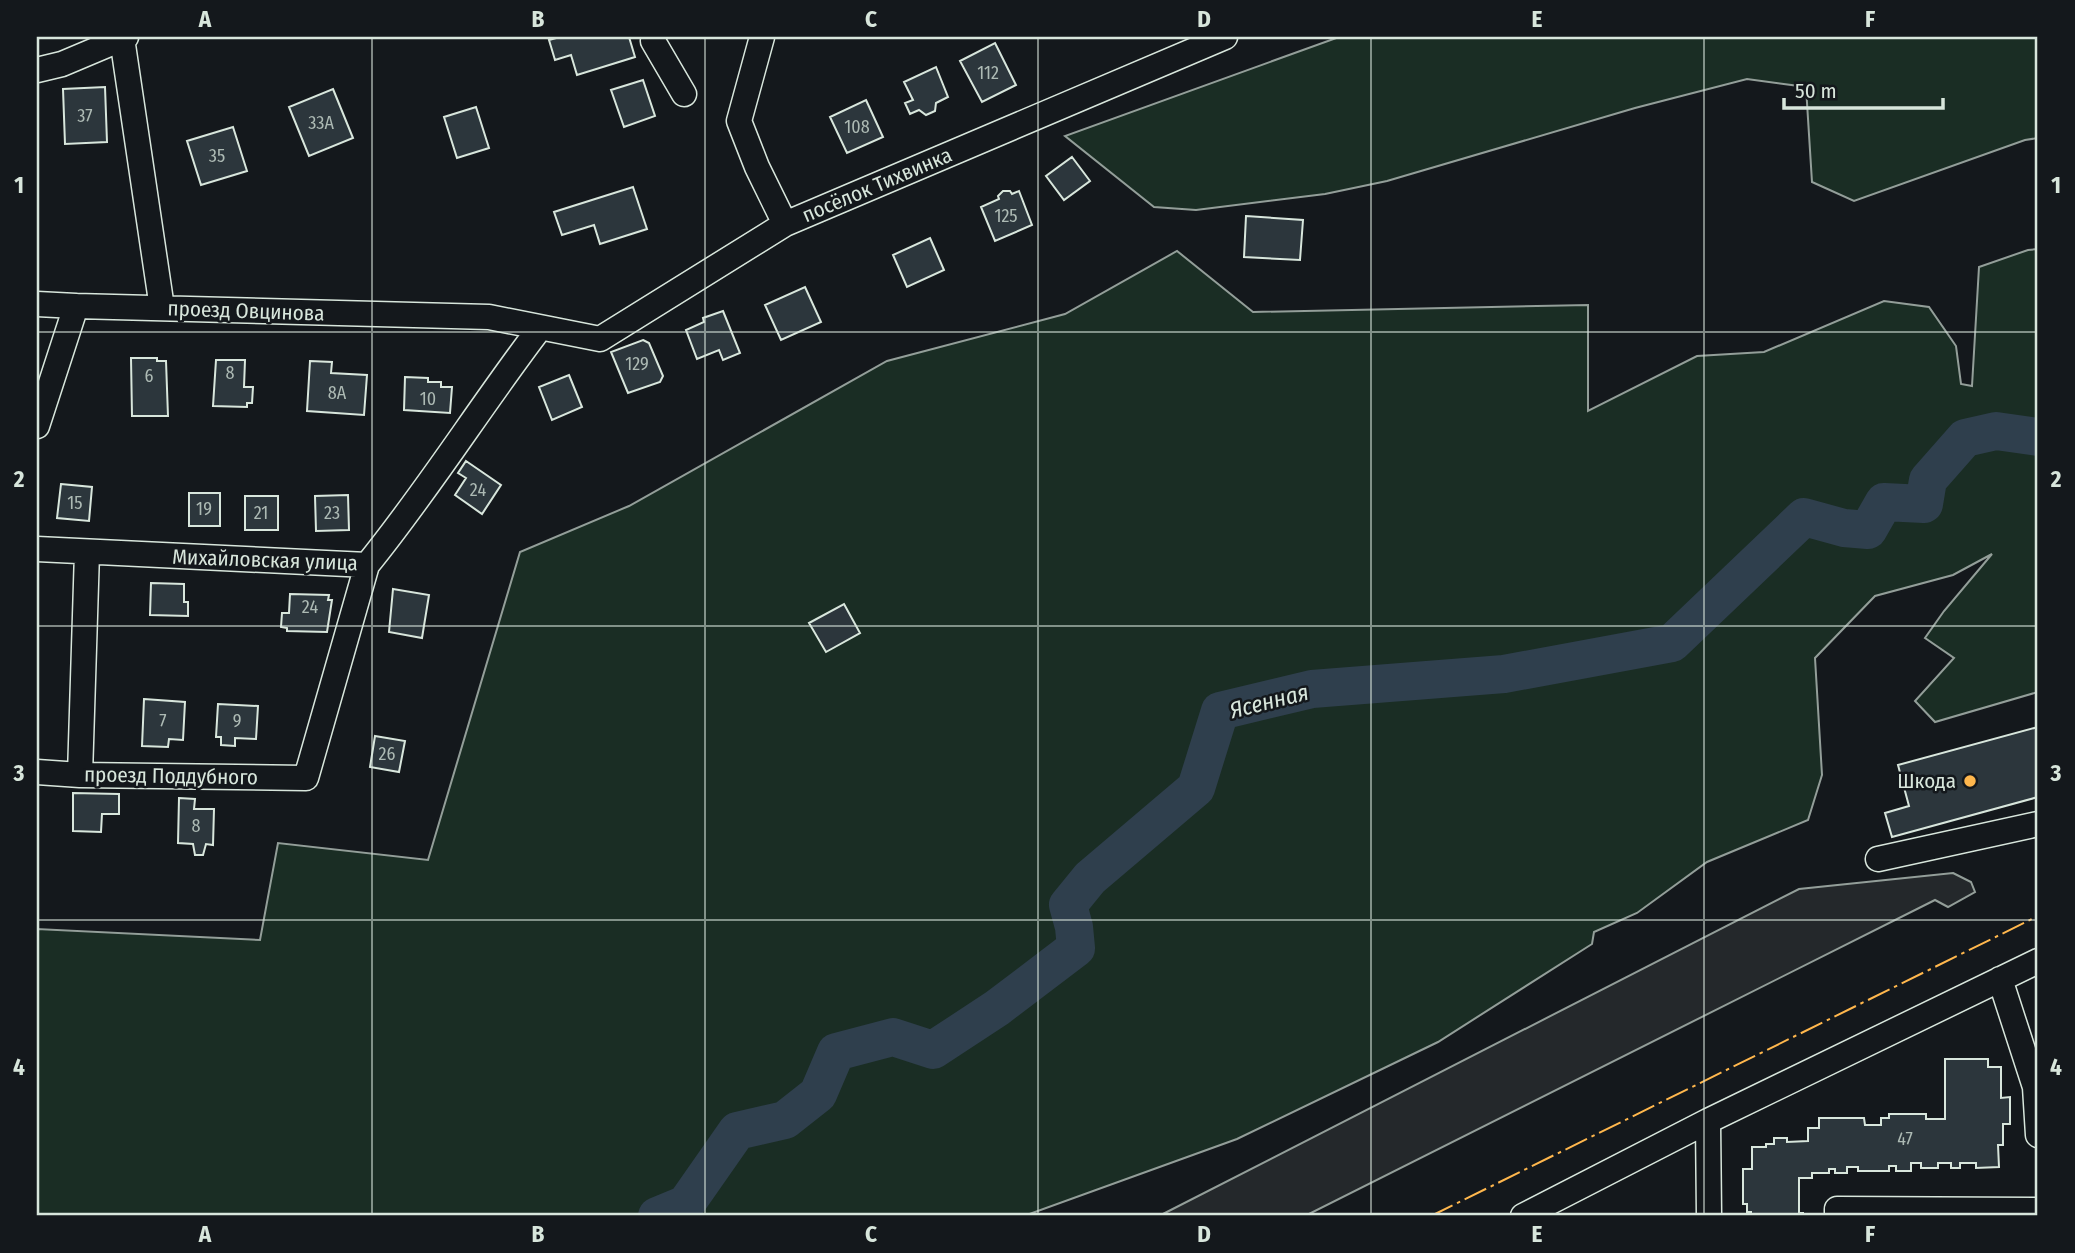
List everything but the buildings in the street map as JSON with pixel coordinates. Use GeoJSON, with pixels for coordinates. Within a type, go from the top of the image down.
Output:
{"type":"FeatureCollection","features":[{"type":"Feature","properties":{"kind":"street"},"geometry":{"type":"LineString","coordinates":[[37,70],[62,64],[124,37],[162,308]]}},
{"type":"Feature","properties":{"kind":"street"},"geometry":{"type":"LineString","coordinates":[[762,37],[739,121],[757,167],[785,224]]}},
{"type":"Feature","properties":{"kind":"street","name":"посёлок Тихвинка"},"geometry":{"type":"LineString","coordinates":[[540,328],[600,339],[785,224],[1225,37]]}},
{"type":"Feature","properties":{"kind":"street"},"geometry":{"type":"LineString","coordinates":[[655,38],[684,94]]}},
{"type":"Feature","properties":{"kind":"street","name":"проезд Овцинова"},"geometry":{"type":"LineString","coordinates":[[37,304],[489,317],[540,328]]}},
{"type":"Feature","properties":{"kind":"street"},"geometry":{"type":"LineString","coordinates":[[37,425],[76,306]]}},
{"type":"Feature","properties":{"kind":"street","name":"Михайловская улица"},"geometry":{"type":"LineString","coordinates":[[37,548],[367,565],[394,532],[496,385],[540,328]]}},
{"type":"Feature","properties":{"kind":"street"},"geometry":{"type":"LineString","coordinates":[[80,775],[87,552]]}},
{"type":"Feature","properties":{"kind":"street","name":"проезд Поддубного"},"geometry":{"type":"LineString","coordinates":[[37,772],[306,778],[367,565]]}},
{"type":"Feature","properties":{"kind":"street"},"geometry":{"type":"LineString","coordinates":[[1878,859],[2038,824]]}},
{"type":"Feature","properties":{"kind":"street"},"geometry":{"type":"LineString","coordinates":[[1523,1216],[1708,1121],[2038,961]]}},
{"type":"Feature","properties":{"kind":"street"},"geometry":{"type":"LineString","coordinates":[[2000,979],[2035,1087],[2038,1135]]}},
{"type":"Feature","properties":{"kind":"street"},"geometry":{"type":"LineString","coordinates":[[1708,1121],[1709,1216]]}},
{"type":"Feature","properties":{"kind":"street"},"geometry":{"type":"LineString","coordinates":[[1837,1216],[1837,1209],[2038,1210]]}},
{"type":"Feature","properties":{"kind":"green space"},"geometry":{"type":"Polygon","coordinates":[[[1339,37],[2038,37],[2038,138],[2025,140],[1854,201],[1812,182],[1806,87],[1747,79],[1635,108],[1387,181],[1325,194],[1196,210],[1154,207],[1065,136],[1339,37]]]}},
{"type":"Feature","properties":{"kind":"green space"},"geometry":{"type":"Polygon","coordinates":[[[2038,249],[2038,692],[1935,722],[1915,701],[1954,658],[1925,638],[1992,554],[1953,575],[1875,596],[1815,658],[1822,775],[1808,820],[1707,862],[1637,913],[1594,932],[1592,944],[1438,1042],[1237,1139],[1024,1216],[37,1216],[37,929],[260,940],[278,843],[428,860],[520,552],[629,506],[887,361],[1065,314],[1177,251],[1253,312],[1588,305],[1588,411],[1697,356],[1764,352],[1884,301],[1929,307],[1956,346],[1961,384],[1972,386],[1979,267],[2038,249]]]}},
{"type":"Feature","properties":{"kind":"shaded area"},"geometry":{"type":"Polygon","coordinates":[[[1953,873],[1971,882],[1975,892],[1948,907],[1935,900],[1305,1216],[1159,1216],[1799,889],[1953,873]]]}},
{"type":"Feature","properties":{"kind":"waterway","name":"Ясенная"},"geometry":{"type":"LineString","coordinates":[[657,1216],[686,1204],[737,1131],[785,1120],[818,1094],[836,1052],[893,1037],[933,1050],[997,1008],[1076,948],[1068,905],[1090,878],[1196,788],[1220,711],[1312,689],[1504,674],[1672,643],[1804,517],[1844,528],[1868,530],[1884,502],[1924,504],[1928,480],[1965,438],[1996,431],[2038,437]]}},
{"type":"Feature","properties":{"kind":"power"},"geometry":{"type":"LineString","coordinates":[[1431,1216],[2038,916]]}},
{"type":"Feature","properties":{"kind":"place","name":"Шкода"},"geometry":{"type":"Point","coordinates":[1970,781]}}]}
